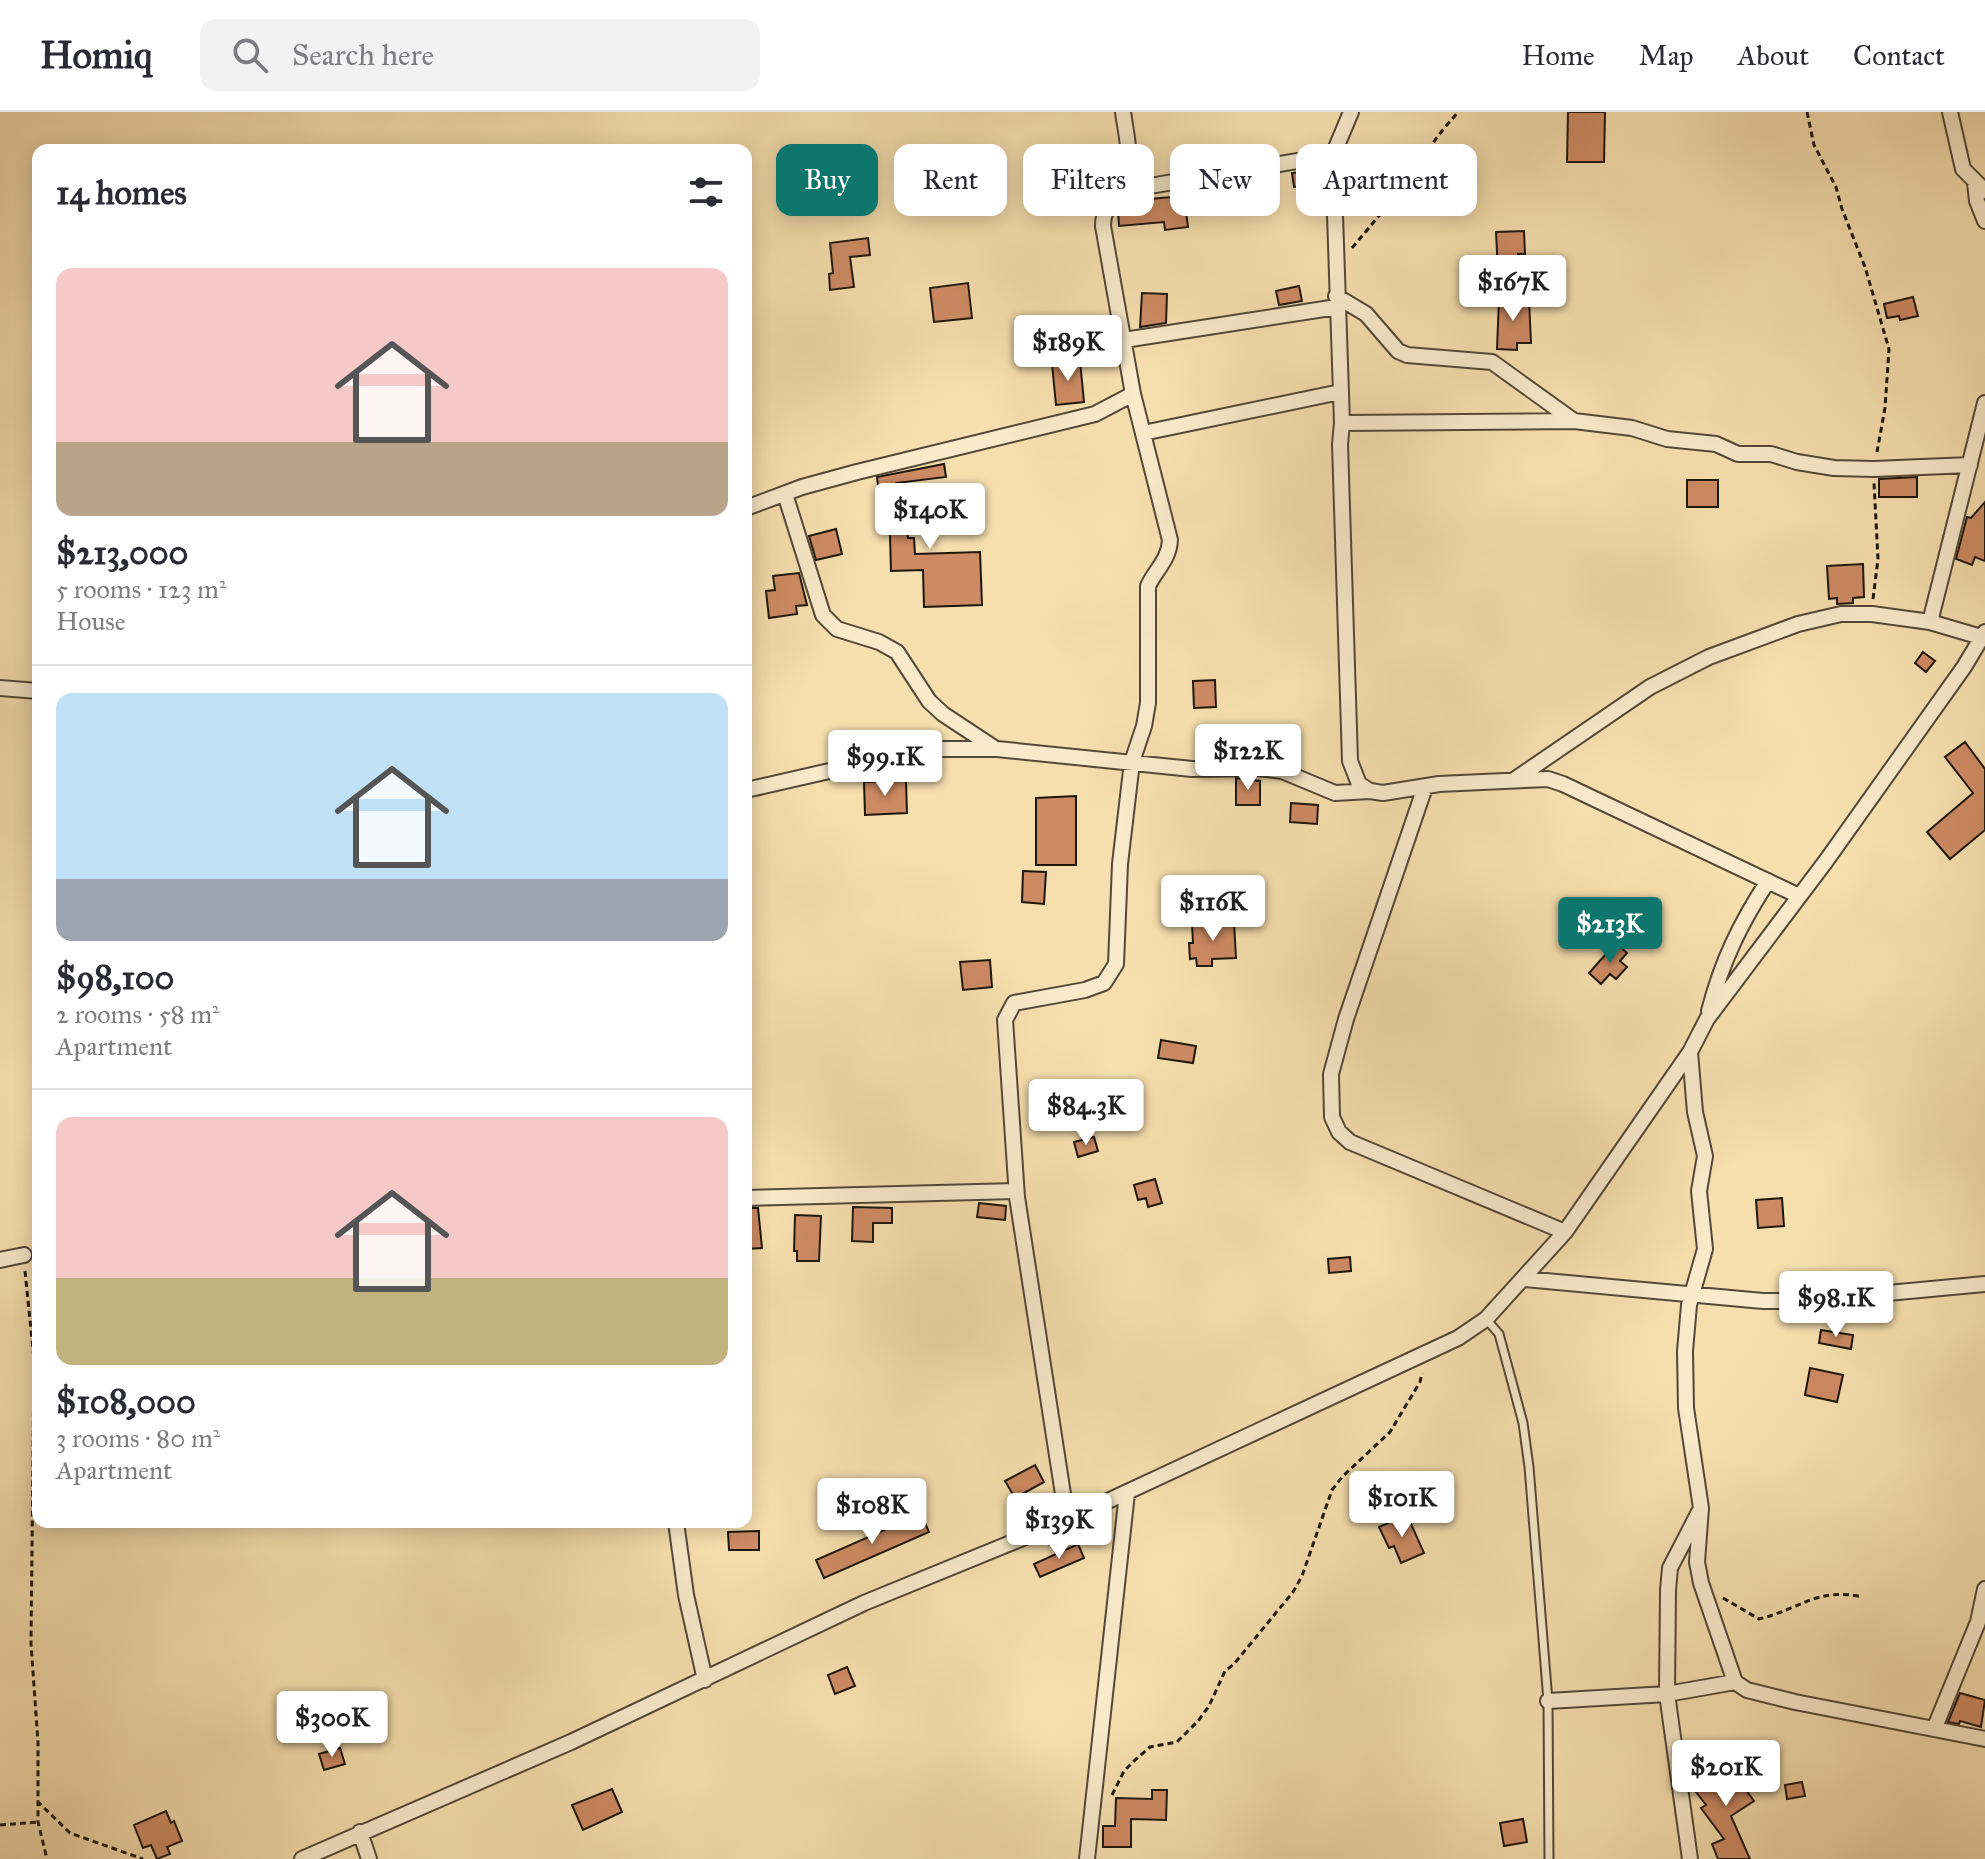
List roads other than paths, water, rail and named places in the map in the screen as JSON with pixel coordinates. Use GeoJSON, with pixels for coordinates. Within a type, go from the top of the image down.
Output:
{"type":"FeatureCollection","features":[{"type":"Feature","properties":{"kind":"street"},"geometry":{"type":"LineString","coordinates":[[1123,112],[1128,144]]}},
{"type":"Feature","properties":{"kind":"street"},"geometry":{"type":"LineString","coordinates":[[1338,144],[1351,112]]}},
{"type":"Feature","properties":{"kind":"street"},"geometry":{"type":"LineString","coordinates":[[1950,112],[1963,169],[1980,187],[1977,201],[1985,221]]}},
{"type":"Feature","properties":{"kind":"street"},"geometry":{"type":"LineString","coordinates":[[1154,185],[1296,161]]}},
{"type":"Feature","properties":{"kind":"street"},"geometry":{"type":"LineString","coordinates":[[1067,1520],[1016,1191],[1005,1020],[1014,1003],[1085,990],[1104,983],[1116,964],[1120,864],[1132,762],[1148,703],[1148,586],[1166,560],[1170,540],[1133,394],[1103,216]]}},
{"type":"Feature","properties":{"kind":"street"},"geometry":{"type":"LineString","coordinates":[[1335,216],[1350,761],[1359,784],[1370,791]]}},
{"type":"Feature","properties":{"kind":"street"},"geometry":{"type":"LineString","coordinates":[[1124,340],[1337,301],[1366,314],[1398,351],[1407,355],[1492,362],[1574,421]]}},
{"type":"Feature","properties":{"kind":"street"},"geometry":{"type":"LineString","coordinates":[[1143,433],[1340,392]]}},
{"type":"Feature","properties":{"kind":"street"},"geometry":{"type":"LineString","coordinates":[[752,506],[857,472],[1095,414],[1133,394]]}},
{"type":"Feature","properties":{"kind":"street"},"geometry":{"type":"LineString","coordinates":[[1930,622],[1985,403]]}},
{"type":"Feature","properties":{"kind":"street"},"geometry":{"type":"LineString","coordinates":[[1342,423],[1574,421],[1632,428],[1667,439],[1716,444],[1738,454],[1771,454],[1810,464],[1874,469],[1970,465]]}},
{"type":"Feature","properties":{"kind":"street"},"geometry":{"type":"LineString","coordinates":[[785,494],[823,615],[837,629],[879,642],[897,652],[929,701],[943,714],[997,749]]}},
{"type":"Feature","properties":{"kind":"street"},"geometry":{"type":"LineString","coordinates":[[302,1859],[571,1742],[864,1603],[1127,1493],[1458,1338],[1486,1319],[1565,1232],[1690,1052],[1707,1019],[1964,667],[1983,635],[1930,622],[1872,614],[1841,614],[1798,624],[1709,657],[1650,687],[1514,780]]}},
{"type":"Feature","properties":{"kind":"street"},"geometry":{"type":"LineString","coordinates":[[0,688],[32,691]]}},
{"type":"Feature","properties":{"kind":"street"},"geometry":{"type":"LineString","coordinates":[[752,789],[847,767],[881,749],[997,749],[1192,769],[1258,768],[1282,771],[1335,793],[1383,793],[1425,787],[1548,779],[1799,896]]}},
{"type":"Feature","properties":{"kind":"street"},"geometry":{"type":"LineString","coordinates":[[1425,787],[1346,1019],[1331,1074],[1332,1117],[1339,1132],[1350,1142],[1565,1232]]}},
{"type":"Feature","properties":{"kind":"street"},"geometry":{"type":"LineString","coordinates":[[1707,1019],[1720,969],[1748,911],[1768,881]]}},
{"type":"Feature","properties":{"kind":"street"},"geometry":{"type":"LineString","coordinates":[[1690,1052],[1691,1088],[1705,1156],[1699,1191],[1705,1249],[1692,1293],[1685,1351],[1686,1408],[1701,1508],[1697,1562],[1704,1593],[1735,1682],[1747,1690],[1795,1702],[1985,1739]]}},
{"type":"Feature","properties":{"kind":"street"},"geometry":{"type":"LineString","coordinates":[[752,1198],[1016,1191]]}},
{"type":"Feature","properties":{"kind":"street"},"geometry":{"type":"LineString","coordinates":[[0,1260],[24,1255]]}},
{"type":"Feature","properties":{"kind":"street"},"geometry":{"type":"LineString","coordinates":[[1524,1279],[1763,1301],[1802,1301],[1985,1284]]}},
{"type":"Feature","properties":{"kind":"street"},"geometry":{"type":"LineString","coordinates":[[1087,1859],[1127,1493]]}},
{"type":"Feature","properties":{"kind":"street"},"geometry":{"type":"LineString","coordinates":[[1690,1859],[1667,1694],[1670,1568],[1701,1508]]}},
{"type":"Feature","properties":{"kind":"street"},"geometry":{"type":"LineString","coordinates":[[677,1528],[686,1595],[705,1680]]}},
{"type":"Feature","properties":{"kind":"street"},"geometry":{"type":"LineString","coordinates":[[1935,1727],[1978,1622],[1985,1589]]}},
{"type":"Feature","properties":{"kind":"street"},"geometry":{"type":"LineString","coordinates":[[1548,1701],[1667,1694],[1735,1682]]}},
{"type":"Feature","properties":{"kind":"street"},"geometry":{"type":"LineString","coordinates":[[360,1832],[369,1859]]}},
{"type":"Feature","properties":{"kind":"lane"},"geometry":{"type":"LineString","coordinates":[[1486,1319],[1499,1334],[1523,1423],[1529,1467],[1548,1701],[1549,1859]]}}]}
